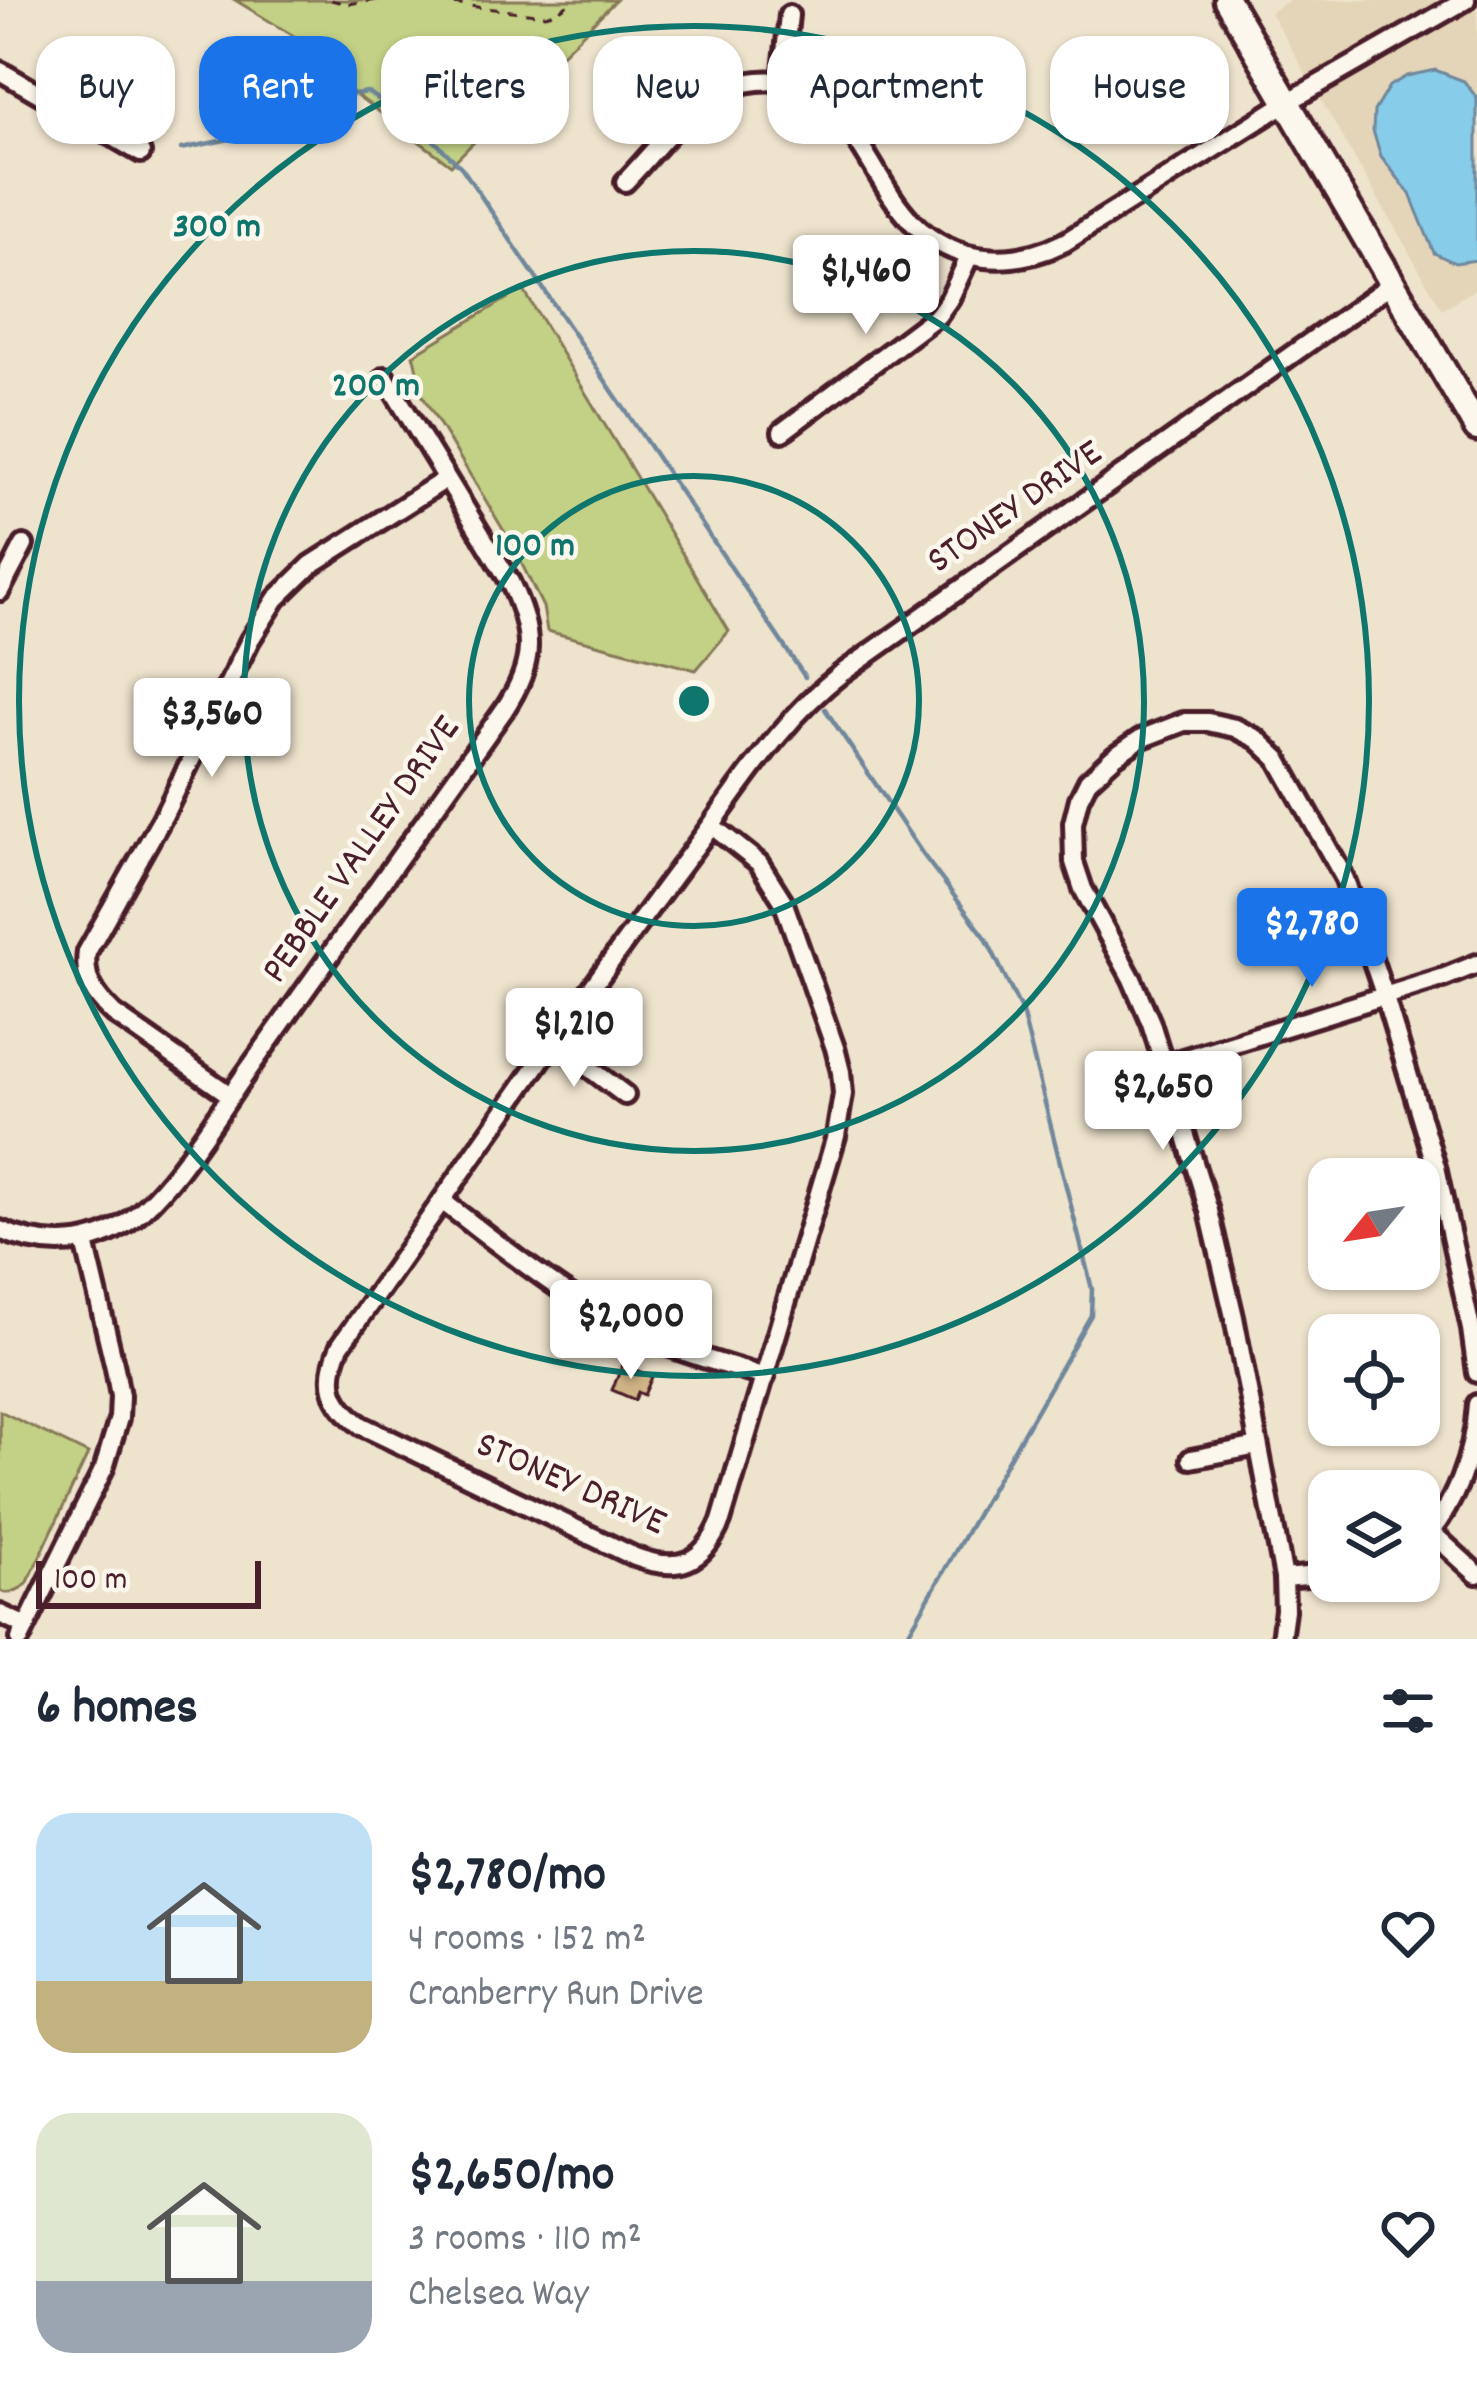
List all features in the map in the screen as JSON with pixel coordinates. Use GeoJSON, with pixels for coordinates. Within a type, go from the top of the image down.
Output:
{"type":"FeatureCollection","features":[{"type":"Feature","properties":{"kind":"highway"},"geometry":{"type":"LineString","coordinates":[[1227,0],[1477,428]]}},
{"type":"Feature","properties":{"kind":"street"},"geometry":{"type":"LineString","coordinates":[[858,144],[912,222],[948,248],[969,257],[1032,256],[1065,242],[1286,103],[1466,0]]}},
{"type":"Feature","properties":{"kind":"street"},"geometry":{"type":"LineString","coordinates":[[787,36],[790,15]]}},
{"type":"Feature","properties":{"kind":"street"},"geometry":{"type":"LineString","coordinates":[[0,70],[141,153]]}},
{"type":"Feature","properties":{"kind":"street"},"geometry":{"type":"LineString","coordinates":[[625,182],[704,101],[750,81],[767,82]]}},
{"type":"Feature","properties":{"kind":"street"},"geometry":{"type":"LineString","coordinates":[[782,432],[938,315],[969,257]]}},
{"type":"Feature","properties":{"kind":"street","name":"STONEY DRIVE"},"geometry":{"type":"LineString","coordinates":[[712,826],[759,863],[783,901],[835,1048],[843,1094],[836,1136],[714,1539],[686,1563],[670,1566],[634,1557],[362,1426],[335,1399],[332,1364],[340,1346],[652,905],[782,729],[823,687],[1394,283]]}},
{"type":"Feature","properties":{"kind":"street","name":"PEBBLE VALLEY DRIVE"},"geometry":{"type":"LineString","coordinates":[[85,1241],[128,1222],[172,1178],[524,676],[529,634],[510,582],[385,377]]}},
{"type":"Feature","properties":{"kind":"street"},"geometry":{"type":"LineString","coordinates":[[230,1095],[114,1015],[89,984],[87,952],[276,599],[310,565],[446,478]]}},
{"type":"Feature","properties":{"kind":"street"},"geometry":{"type":"LineString","coordinates":[[0,591],[23,544]]}},
{"type":"Feature","properties":{"kind":"street"},"geometry":{"type":"LineString","coordinates":[[1281,1639],[1284,1579],[1222,1260],[1142,1001],[1083,889],[1074,862],[1076,811],[1088,782],[1139,740],[1184,722],[1235,728],[1257,739],[1278,759],[1345,879],[1436,1167],[1477,1373]]}},
{"type":"Feature","properties":{"kind":"street"},"geometry":{"type":"LineString","coordinates":[[1164,1065],[1477,964]]}},
{"type":"Feature","properties":{"kind":"street"},"geometry":{"type":"LineString","coordinates":[[555,1042],[625,1095]]}},
{"type":"Feature","properties":{"kind":"street"},"geometry":{"type":"LineString","coordinates":[[442,1201],[545,1278],[627,1328],[667,1346],[766,1377]]}},
{"type":"Feature","properties":{"kind":"street"},"geometry":{"type":"LineString","coordinates":[[0,1230],[39,1242],[85,1241],[120,1396],[119,1418],[104,1468],[23,1632],[0,1614]]}},
{"type":"Feature","properties":{"kind":"street"},"geometry":{"type":"LineString","coordinates":[[1440,1517],[1469,1452],[1477,1404]]}},
{"type":"Feature","properties":{"kind":"street"},"geometry":{"type":"LineString","coordinates":[[1191,1459],[1258,1446]]}},
{"type":"Feature","properties":{"kind":"street"},"geometry":{"type":"LineString","coordinates":[[1440,1548],[1477,1574]]}},
{"type":"Feature","properties":{"kind":"street"},"geometry":{"type":"LineString","coordinates":[[1284,1579],[1308,1576]]}},
{"type":"Feature","properties":{"kind":"path"},"geometry":{"type":"LineString","coordinates":[[331,0],[347,4],[377,0]]}},
{"type":"Feature","properties":{"kind":"path"},"geometry":{"type":"LineString","coordinates":[[418,0],[545,15],[574,0]]}},
{"type":"Feature","properties":{"kind":"shaded area"},"geometry":{"type":"Polygon","coordinates":[[[1290,0],[1477,0],[1477,288],[1442,309],[1270,12],[1290,0]]]}},
{"type":"Feature","properties":{"kind":"green space"},"geometry":{"type":"Polygon","coordinates":[[[235,0],[616,0],[569,47],[569,36],[381,36],[381,113],[357,95],[357,36],[294,36],[235,0]]]}},
{"type":"Feature","properties":{"kind":"green space"},"geometry":{"type":"Polygon","coordinates":[[[423,144],[472,144],[451,165],[423,144]]]}},
{"type":"Feature","properties":{"kind":"green space"},"geometry":{"type":"Polygon","coordinates":[[[523,289],[729,631],[696,670],[547,631],[543,607],[513,546],[422,395],[413,355],[523,289]]]}},
{"type":"Feature","properties":{"kind":"green space"},"geometry":{"type":"Polygon","coordinates":[[[0,1411],[88,1454],[27,1584],[7,1592],[0,1591],[0,1411]]]}},
{"type":"Feature","properties":{"kind":"water"},"geometry":{"type":"Polygon","coordinates":[[[1435,70],[1464,81],[1477,98],[1477,260],[1455,263],[1434,253],[1410,194],[1381,156],[1373,131],[1374,111],[1389,86],[1435,70]]]}},
{"type":"Feature","properties":{"kind":"building"},"geometry":{"type":"Polygon","coordinates":[[[623,1364],[652,1377],[644,1395],[638,1392],[635,1400],[612,1390],[623,1364]]]}},
{"type":"Feature","properties":{"kind":"waterway"},"geometry":{"type":"LineString","coordinates":[[181,149],[308,123],[328,114],[349,95],[367,92],[413,120],[462,168],[805,677]]}},
{"type":"Feature","properties":{"kind":"waterway"},"geometry":{"type":"LineString","coordinates":[[825,709],[986,938],[1022,1012],[1092,1289],[1091,1315],[905,1639]]}}]}
